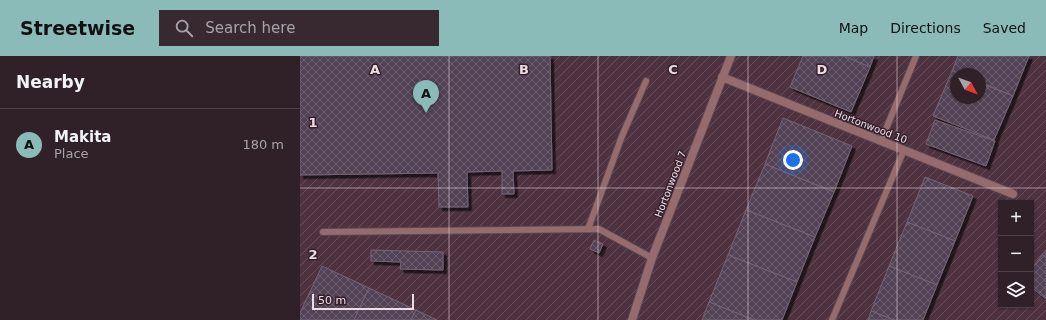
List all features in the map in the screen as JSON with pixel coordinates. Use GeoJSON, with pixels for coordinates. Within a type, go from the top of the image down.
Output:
{"type":"FeatureCollection","features":[{"type":"Feature","properties":{"kind":"street","name":"Hortonwood 7"},"geometry":{"type":"LineString","coordinates":[[632,320],[652,258],[731,56]]}},
{"type":"Feature","properties":{"kind":"street","name":"Hortonwood 10"},"geometry":{"type":"LineString","coordinates":[[722,78],[1013,194]]}},
{"type":"Feature","properties":{"kind":"lane"},"geometry":{"type":"LineString","coordinates":[[882,141],[916,56]]}},
{"type":"Feature","properties":{"kind":"lane"},"geometry":{"type":"LineString","coordinates":[[588,229],[622,136],[646,81]]}},
{"type":"Feature","properties":{"kind":"lane"},"geometry":{"type":"LineString","coordinates":[[832,320],[904,150]]}},
{"type":"Feature","properties":{"kind":"lane"},"geometry":{"type":"LineString","coordinates":[[323,232],[599,229],[652,258]]}},
{"type":"Feature","properties":{"kind":"shaded area"},"geometry":{"type":"Polygon","coordinates":[[[300,56],[1046,56],[1046,320],[300,320],[300,56]]]}},
{"type":"Feature","properties":{"kind":"building"},"geometry":{"type":"Polygon","coordinates":[[[300,56],[550,56],[552,170],[513,171],[514,194],[502,194],[502,171],[467,172],[468,207],[439,207],[438,173],[300,175],[300,56]]]}},
{"type":"Feature","properties":{"kind":"building"},"geometry":{"type":"Polygon","coordinates":[[[803,56],[844,56],[870,67],[851,112],[790,87],[803,56]]]}},
{"type":"Feature","properties":{"kind":"building"},"geometry":{"type":"Polygon","coordinates":[[[844,56],[874,56],[870,67],[844,56]]]}},
{"type":"Feature","properties":{"kind":"building"},"geometry":{"type":"Polygon","coordinates":[[[958,56],[1029,56],[1013,96],[986,85],[986,68],[953,68],[958,56]]]}},
{"type":"Feature","properties":{"kind":"building"},"geometry":{"type":"Polygon","coordinates":[[[950,76],[950,104],[986,104],[986,85],[1013,96],[994,140],[933,116],[950,76]]]}},
{"type":"Feature","properties":{"kind":"building"},"geometry":{"type":"Polygon","coordinates":[[[783,118],[852,146],[834,192],[765,164],[783,118]]]}},
{"type":"Feature","properties":{"kind":"building"},"geometry":{"type":"Polygon","coordinates":[[[935,120],[995,141],[986,166],[926,144],[935,120]]]}},
{"type":"Feature","properties":{"kind":"building"},"geometry":{"type":"Polygon","coordinates":[[[765,164],[834,192],[815,237],[746,210],[765,164]]]}},
{"type":"Feature","properties":{"kind":"building"},"geometry":{"type":"Polygon","coordinates":[[[925,177],[973,196],[955,241],[907,222],[925,177]]]}},
{"type":"Feature","properties":{"kind":"building"},"geometry":{"type":"Polygon","coordinates":[[[746,210],[815,237],[797,282],[728,255],[746,210]]]}},
{"type":"Feature","properties":{"kind":"building"},"geometry":{"type":"Polygon","coordinates":[[[907,222],[955,241],[937,285],[889,266],[907,222]]]}},
{"type":"Feature","properties":{"kind":"building"},"geometry":{"type":"Polygon","coordinates":[[[594,240],[603,244],[599,253],[590,249],[594,240]]]}},
{"type":"Feature","properties":{"kind":"building"},"geometry":{"type":"Polygon","coordinates":[[[371,250],[443,252],[443,270],[400,269],[401,262],[371,261],[371,250]]]}},
{"type":"Feature","properties":{"kind":"building"},"geometry":{"type":"Polygon","coordinates":[[[1046,250],[1046,299],[1034,289],[1034,265],[1046,250]]]}},
{"type":"Feature","properties":{"kind":"building"},"geometry":{"type":"Polygon","coordinates":[[[728,255],[797,282],[782,320],[754,320],[709,302],[728,255]]]}},
{"type":"Feature","properties":{"kind":"building"},"geometry":{"type":"Polygon","coordinates":[[[322,266],[369,288],[354,320],[300,320],[300,313],[322,266]]]}},
{"type":"Feature","properties":{"kind":"building"},"geometry":{"type":"Polygon","coordinates":[[[889,266],[937,285],[923,320],[894,320],[871,311],[889,266]]]}},
{"type":"Feature","properties":{"kind":"building"},"geometry":{"type":"Polygon","coordinates":[[[369,288],[416,310],[411,320],[354,320],[369,288]]]}},
{"type":"Feature","properties":{"kind":"building"},"geometry":{"type":"Polygon","coordinates":[[[709,302],[754,320],[702,320],[709,302]]]}},
{"type":"Feature","properties":{"kind":"building"},"geometry":{"type":"Polygon","coordinates":[[[416,310],[437,320],[411,320],[416,310]]]}},
{"type":"Feature","properties":{"kind":"building"},"geometry":{"type":"Polygon","coordinates":[[[871,311],[894,320],[868,320],[871,311]]]}},
{"type":"Feature","properties":{"kind":"place","name":"Makita"},"geometry":{"type":"Point","coordinates":[426,113]}}]}
